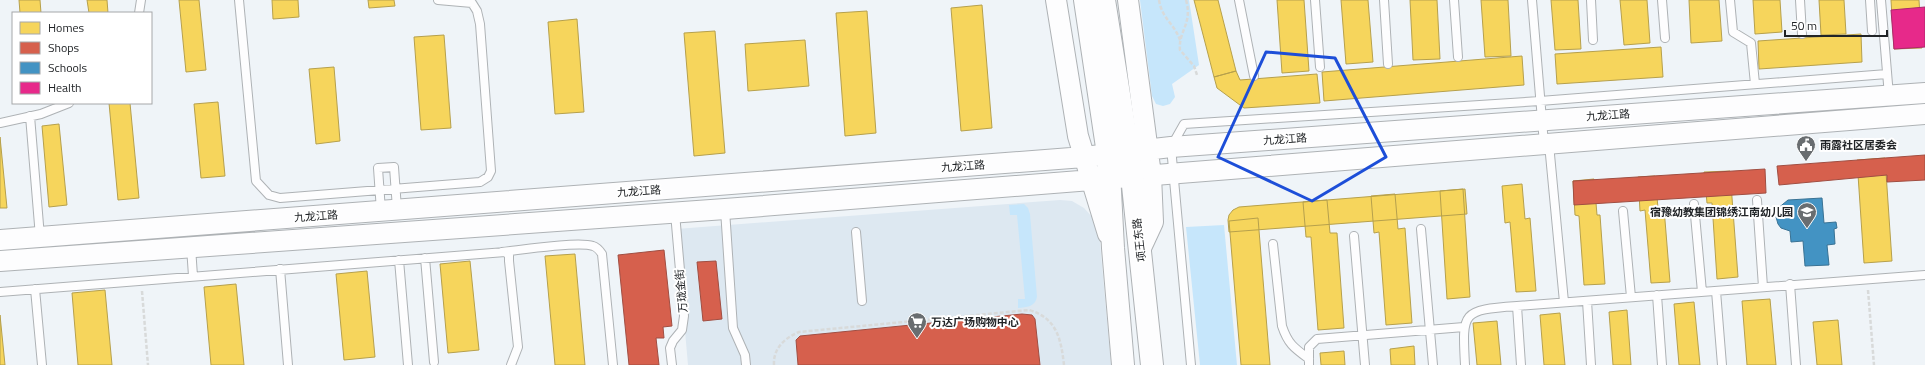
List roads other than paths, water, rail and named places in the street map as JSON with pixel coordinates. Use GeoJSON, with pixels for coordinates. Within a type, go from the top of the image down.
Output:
{"type":"FeatureCollection","features":[{"type":"Feature","properties":{"kind":"main road"},"geometry":{"type":"LineString","coordinates":[[1085,0],[1113,117]]}},
{"type":"Feature","properties":{"kind":"main road"},"geometry":{"type":"LineString","coordinates":[[1104,0],[1113,117]]}},
{"type":"Feature","properties":{"kind":"main road","name":"项王东路"},"geometry":{"type":"LineString","coordinates":[[1113,117],[1128,152],[1142,175],[1140,250],[1152,365]]}},
{"type":"Feature","properties":{"kind":"main road","name":"项王东路"},"geometry":{"type":"LineString","coordinates":[[1123,365],[1113,248],[1100,180],[1128,152]]}},
{"type":"Feature","properties":{"kind":"street"},"geometry":{"type":"LineString","coordinates":[[1056,0],[1074,117],[1084,157],[1100,180]]}},
{"type":"Feature","properties":{"kind":"street"},"geometry":{"type":"LineString","coordinates":[[1128,152],[1129,0]]}},
{"type":"Feature","properties":{"kind":"street","name":"九龙江路"},"geometry":{"type":"LineString","coordinates":[[0,261],[725,209],[1546,144],[1891,106],[1925,93]]}},
{"type":"Feature","properties":{"kind":"street","name":"九龙江路"},"geometry":{"type":"LineString","coordinates":[[0,240],[1084,157],[1541,110],[1891,106],[1925,114]]}},
{"type":"Feature","properties":{"kind":"lane"},"geometry":{"type":"LineString","coordinates":[[139,12],[141,0]]}},
{"type":"Feature","properties":{"kind":"lane"},"geometry":{"type":"LineString","coordinates":[[239,0],[255,175],[258,185],[272,197],[280,198],[480,182],[488,177],[491,171],[480,24],[477,11],[472,3],[438,0]]}},
{"type":"Feature","properties":{"kind":"lane"},"geometry":{"type":"LineString","coordinates":[[1239,0],[1254,76]]}},
{"type":"Feature","properties":{"kind":"lane"},"geometry":{"type":"LineString","coordinates":[[1315,0],[1320,66]]}},
{"type":"Feature","properties":{"kind":"lane"},"geometry":{"type":"LineString","coordinates":[[1384,0],[1388,64]]}},
{"type":"Feature","properties":{"kind":"lane"},"geometry":{"type":"LineString","coordinates":[[1454,0],[1458,57]]}},
{"type":"Feature","properties":{"kind":"lane"},"geometry":{"type":"LineString","coordinates":[[1532,0],[1541,110],[1564,302]]}},
{"type":"Feature","properties":{"kind":"lane"},"geometry":{"type":"LineString","coordinates":[[1591,0],[1593,40]]}},
{"type":"Feature","properties":{"kind":"lane"},"geometry":{"type":"LineString","coordinates":[[1662,0],[1665,38]]}},
{"type":"Feature","properties":{"kind":"lane"},"geometry":{"type":"LineString","coordinates":[[1730,0],[1733,32],[1751,43],[1755,84]]}},
{"type":"Feature","properties":{"kind":"lane"},"geometry":{"type":"LineString","coordinates":[[1800,0],[1802,34]]}},
{"type":"Feature","properties":{"kind":"lane"},"geometry":{"type":"LineString","coordinates":[[1870,0],[1872,32]]}},
{"type":"Feature","properties":{"kind":"lane"},"geometry":{"type":"LineString","coordinates":[[1881,0],[1891,106]]}},
{"type":"Feature","properties":{"kind":"lane"},"geometry":{"type":"LineString","coordinates":[[1541,110],[1755,84],[1888,74]]}},
{"type":"Feature","properties":{"kind":"lane"},"geometry":{"type":"LineString","coordinates":[[0,123],[41,114],[66,104]]}},
{"type":"Feature","properties":{"kind":"lane"},"geometry":{"type":"LineString","coordinates":[[30,116],[40,237]]}},
{"type":"Feature","properties":{"kind":"lane"},"geometry":{"type":"LineString","coordinates":[[1171,147],[1191,365]]}},
{"type":"Feature","properties":{"kind":"lane"},"geometry":{"type":"LineString","coordinates":[[394,167],[396,189],[389,210],[380,190],[378,168],[394,167]]}},
{"type":"Feature","properties":{"kind":"lane"},"geometry":{"type":"LineString","coordinates":[[1757,200],[1763,287]]}},
{"type":"Feature","properties":{"kind":"lane"},"geometry":{"type":"LineString","coordinates":[[1694,204],[1702,292]]}},
{"type":"Feature","properties":{"kind":"lane"},"geometry":{"type":"LineString","coordinates":[[725,209],[733,328],[745,355],[746,365]]}},
{"type":"Feature","properties":{"kind":"lane"},"geometry":{"type":"LineString","coordinates":[[1623,211],[1631,297]]}},
{"type":"Feature","properties":{"kind":"lane","name":"万珑金街"},"geometry":{"type":"LineString","coordinates":[[672,365],[670,348],[673,341],[682,330],[684,316],[675,212]]}},
{"type":"Feature","properties":{"kind":"lane"},"geometry":{"type":"LineString","coordinates":[[1421,229],[1433,365]]}},
{"type":"Feature","properties":{"kind":"lane"},"geometry":{"type":"LineString","coordinates":[[856,232],[862,300]]}},
{"type":"Feature","properties":{"kind":"lane"},"geometry":{"type":"LineString","coordinates":[[1354,236],[1365,365]]}},
{"type":"Feature","properties":{"kind":"lane"},"geometry":{"type":"LineString","coordinates":[[0,292],[580,244],[593,246],[602,254],[613,365]]}},
{"type":"Feature","properties":{"kind":"lane"},"geometry":{"type":"LineString","coordinates":[[1273,244],[1282,326],[1286,338],[1291,346],[1309,362]]}},
{"type":"Feature","properties":{"kind":"lane"},"geometry":{"type":"LineString","coordinates":[[191,247],[193,276]]}},
{"type":"Feature","properties":{"kind":"lane"},"geometry":{"type":"LineString","coordinates":[[497,252],[505,252],[510,261],[518,347],[511,365]]}},
{"type":"Feature","properties":{"kind":"lane"},"geometry":{"type":"LineString","coordinates":[[425,258],[434,362]]}},
{"type":"Feature","properties":{"kind":"lane"},"geometry":{"type":"LineString","coordinates":[[399,260],[408,365]]}},
{"type":"Feature","properties":{"kind":"lane"},"geometry":{"type":"LineString","coordinates":[[280,269],[288,365]]}},
{"type":"Feature","properties":{"kind":"lane"},"geometry":{"type":"LineString","coordinates":[[1466,365],[1464,327],[1469,316],[1477,310],[1925,275]]}},
{"type":"Feature","properties":{"kind":"lane"},"geometry":{"type":"LineString","coordinates":[[1790,285],[1796,365]]}},
{"type":"Feature","properties":{"kind":"lane"},"geometry":{"type":"LineString","coordinates":[[35,289],[42,365]]}},
{"type":"Feature","properties":{"kind":"lane"},"geometry":{"type":"LineString","coordinates":[[1716,291],[1722,365]]}},
{"type":"Feature","properties":{"kind":"lane"},"geometry":{"type":"LineString","coordinates":[[1657,295],[1662,365]]}},
{"type":"Feature","properties":{"kind":"lane"},"geometry":{"type":"LineString","coordinates":[[1587,301],[1591,365]]}},
{"type":"Feature","properties":{"kind":"lane"},"geometry":{"type":"LineString","coordinates":[[1517,306],[1521,365]]}},
{"type":"Feature","properties":{"kind":"lane"},"geometry":{"type":"LineString","coordinates":[[1309,362],[1309,347],[1318,340],[1464,327]]}},
{"type":"Feature","properties":{"kind":"place","name":"雨露社区居委会"},"geometry":{"type":"Point","coordinates":[1806,162]}},
{"type":"Feature","properties":{"kind":"place","name":"宿豫幼教集团锦绣江南幼儿园"},"geometry":{"type":"Point","coordinates":[1807,229]}},
{"type":"Feature","properties":{"kind":"place","name":"万达广场购物中心"},"geometry":{"type":"Point","coordinates":[917,339]}}]}
